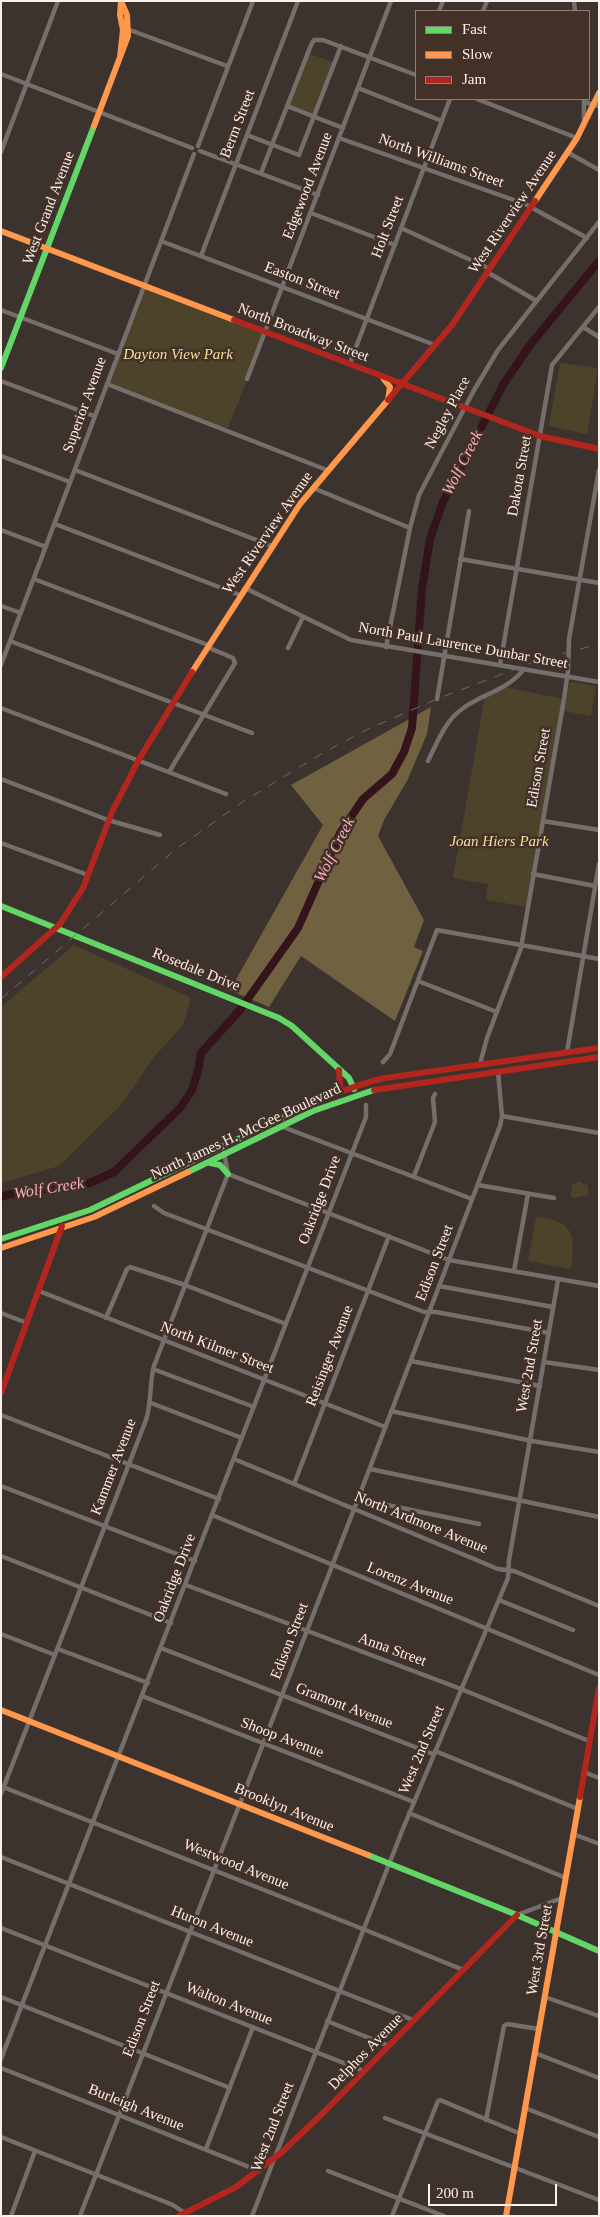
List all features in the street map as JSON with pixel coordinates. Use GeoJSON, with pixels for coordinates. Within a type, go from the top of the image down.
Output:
{"type":"FeatureCollection","features":[{"type":"Feature","properties":{"kind":"street"},"geometry":{"type":"LineString","coordinates":[[1,152],[58,1]]}},
{"type":"Feature","properties":{"kind":"street","name":"West Grand Avenue"},"geometry":{"type":"LineString","coordinates":[[1,368],[120,57],[125,49],[130,30],[125,8],[121,1]]}},
{"type":"Feature","properties":{"kind":"street","name":"West Grand Avenue"},"geometry":{"type":"LineString","coordinates":[[120,57],[124,30],[120,7],[121,1]]}},
{"type":"Feature","properties":{"kind":"street"},"geometry":{"type":"LineString","coordinates":[[193,151],[198,146],[253,1]]}},
{"type":"Feature","properties":{"kind":"street","name":"Berm Street"},"geometry":{"type":"LineString","coordinates":[[201,256],[298,1]]}},
{"type":"Feature","properties":{"kind":"street","name":"Edgewood Avenue"},"geometry":{"type":"LineString","coordinates":[[247,379],[391,1]]}},
{"type":"Feature","properties":{"kind":"street"},"geometry":{"type":"LineString","coordinates":[[130,30],[227,66]]}},
{"type":"Feature","properties":{"kind":"street"},"geometry":{"type":"LineString","coordinates":[[261,173],[314,40],[323,40],[415,73]]}},
{"type":"Feature","properties":{"kind":"street"},"geometry":{"type":"LineString","coordinates":[[247,135],[299,156],[341,46]]}},
{"type":"Feature","properties":{"kind":"street"},"geometry":{"type":"LineString","coordinates":[[1,74],[99,112],[198,154],[200,151],[318,195]]}},
{"type":"Feature","properties":{"kind":"street"},"geometry":{"type":"LineString","coordinates":[[358,88],[442,121]]}},
{"type":"Feature","properties":{"kind":"street","name":"West Riverview Avenue"},"geometry":{"type":"LineString","coordinates":[[1,977],[57,927],[83,888],[108,820],[138,761],[240,595],[272,546],[327,470],[387,403],[452,325],[577,138],[596,105],[599,93]]}},
{"type":"Feature","properties":{"kind":"street","name":"Holt Street"},"geometry":{"type":"LineString","coordinates":[[350,364],[450,100]]}},
{"type":"Feature","properties":{"kind":"street"},"geometry":{"type":"LineString","coordinates":[[480,100],[577,138]]}},
{"type":"Feature","properties":{"kind":"street"},"geometry":{"type":"LineString","coordinates":[[582,128],[584,100],[596,105]]}},
{"type":"Feature","properties":{"kind":"street"},"geometry":{"type":"LineString","coordinates":[[287,106],[343,128]]}},
{"type":"Feature","properties":{"kind":"street","name":"North Williams Street"},"geometry":{"type":"LineString","coordinates":[[339,138],[531,208],[587,238]]}},
{"type":"Feature","properties":{"kind":"street"},"geometry":{"type":"LineString","coordinates":[[198,146],[200,151]]}},
{"type":"Feature","properties":{"kind":"street","name":"Superior Avenue"},"geometry":{"type":"LineString","coordinates":[[1,665],[145,285],[193,151]]}},
{"type":"Feature","properties":{"kind":"street"},"geometry":{"type":"LineString","coordinates":[[567,152],[599,170]]}},
{"type":"Feature","properties":{"kind":"street"},"geometry":{"type":"LineString","coordinates":[[311,213],[394,245]]}},
{"type":"Feature","properties":{"kind":"street","name":"Negley Place"},"geometry":{"type":"LineString","coordinates":[[386,647],[410,528],[419,495],[498,350],[535,300],[599,222]]}},
{"type":"Feature","properties":{"kind":"street"},"geometry":{"type":"LineString","coordinates":[[401,228],[489,271],[535,300]]}},
{"type":"Feature","properties":{"kind":"street","name":"North Broadway Street"},"geometry":{"type":"LineString","coordinates":[[1,231],[540,436],[599,450]]}},
{"type":"Feature","properties":{"kind":"street","name":"Easton Street"},"geometry":{"type":"LineString","coordinates":[[161,241],[435,345]]}},
{"type":"Feature","properties":{"kind":"street","name":"Dakota Street"},"geometry":{"type":"LineString","coordinates":[[500,665],[552,365],[599,307]]}},
{"type":"Feature","properties":{"kind":"street"},"geometry":{"type":"LineString","coordinates":[[1,310],[118,354]]}},
{"type":"Feature","properties":{"kind":"street"},"geometry":{"type":"LineString","coordinates":[[583,327],[599,336]]}},
{"type":"Feature","properties":{"kind":"street"},"geometry":{"type":"LineString","coordinates":[[380,375],[390,388],[387,403]]}},
{"type":"Feature","properties":{"kind":"street"},"geometry":{"type":"LineString","coordinates":[[1,381],[94,416]]}},
{"type":"Feature","properties":{"kind":"street"},"geometry":{"type":"LineString","coordinates":[[107,384],[327,470]]}},
{"type":"Feature","properties":{"kind":"street"},"geometry":{"type":"LineString","coordinates":[[1,456],[70,482]]}},
{"type":"Feature","properties":{"kind":"street"},"geometry":{"type":"LineString","coordinates":[[75,470],[272,546]]}},
{"type":"Feature","properties":{"kind":"street","name":"Edison Street"},"geometry":{"type":"LineString","coordinates":[[480,1064],[480,1058],[521,945],[567,677],[569,639],[599,470]]}},
{"type":"Feature","properties":{"kind":"street"},"geometry":{"type":"LineString","coordinates":[[313,488],[410,528]]}},
{"type":"Feature","properties":{"kind":"street"},"geometry":{"type":"LineString","coordinates":[[437,699],[469,511]]}},
{"type":"Feature","properties":{"kind":"street"},"geometry":{"type":"LineString","coordinates":[[55,524],[240,595]]}},
{"type":"Feature","properties":{"kind":"street"},"geometry":{"type":"LineString","coordinates":[[1,530],[46,548]]}},
{"type":"Feature","properties":{"kind":"street"},"geometry":{"type":"LineString","coordinates":[[460,559],[599,583]]}},
{"type":"Feature","properties":{"kind":"street"},"geometry":{"type":"LineString","coordinates":[[34,580],[207,646],[232,658],[235,663],[168,772]]}},
{"type":"Feature","properties":{"kind":"street","name":"North Paul Laurence Dunbar Street"},"geometry":{"type":"LineString","coordinates":[[245,588],[351,640],[599,682]]}},
{"type":"Feature","properties":{"kind":"street"},"geometry":{"type":"LineString","coordinates":[[1,606],[21,613]]}},
{"type":"Feature","properties":{"kind":"street"},"geometry":{"type":"LineString","coordinates":[[288,648],[304,618]]}},
{"type":"Feature","properties":{"kind":"street"},"geometry":{"type":"LineString","coordinates":[[10,641],[252,732]]}},
{"type":"Feature","properties":{"kind":"street"},"geometry":{"type":"LineString","coordinates":[[428,761],[444,730],[457,713],[509,684],[524,669]]}},
{"type":"Feature","properties":{"kind":"street"},"geometry":{"type":"LineString","coordinates":[[1,708],[226,794]]}},
{"type":"Feature","properties":{"kind":"street"},"geometry":{"type":"LineString","coordinates":[[1,780],[108,820],[160,835]]}},
{"type":"Feature","properties":{"kind":"street"},"geometry":{"type":"LineString","coordinates":[[543,821],[599,830]]}},
{"type":"Feature","properties":{"kind":"street"},"geometry":{"type":"LineString","coordinates":[[1,843],[88,876]]}},
{"type":"Feature","properties":{"kind":"street"},"geometry":{"type":"LineString","coordinates":[[567,1052],[599,864]]}},
{"type":"Feature","properties":{"kind":"street"},"geometry":{"type":"LineString","coordinates":[[533,874],[595,886]]}},
{"type":"Feature","properties":{"kind":"street","name":"Rosedale Drive"},"geometry":{"type":"LineString","coordinates":[[1,906],[266,1012],[292,1026],[349,1078],[357,1094]]}},
{"type":"Feature","properties":{"kind":"street"},"geometry":{"type":"LineString","coordinates":[[383,1062],[390,1054],[437,930],[599,959]]}},
{"type":"Feature","properties":{"kind":"street"},"geometry":{"type":"LineString","coordinates":[[418,981],[497,1012]]}},
{"type":"Feature","properties":{"kind":"street","name":"North James H. McGee Boulevard"},"geometry":{"type":"LineString","coordinates":[[1,1239],[110,1201],[352,1086],[384,1078],[599,1048]]}},
{"type":"Feature","properties":{"kind":"street","name":"North James H. McGee Boulevard"},"geometry":{"type":"LineString","coordinates":[[1,1248],[43,1236],[117,1207],[327,1105],[357,1094],[393,1086],[599,1057]]}},
{"type":"Feature","properties":{"kind":"street"},"geometry":{"type":"LineString","coordinates":[[337,1092],[341,1077],[339,1069]]}},
{"type":"Feature","properties":{"kind":"street","name":"Edison Street"},"geometry":{"type":"LineString","coordinates":[[80,2216],[370,1469],[478,1185],[502,1116],[498,1071]]}},
{"type":"Feature","properties":{"kind":"street"},"geometry":{"type":"LineString","coordinates":[[414,1176],[436,1120],[433,1098],[435,1094]]}},
{"type":"Feature","properties":{"kind":"street","name":"Oakridge Drive"},"geometry":{"type":"LineString","coordinates":[[1,2059],[162,1648],[352,1153],[366,1116],[366,1105]]}},
{"type":"Feature","properties":{"kind":"street"},"geometry":{"type":"LineString","coordinates":[[502,1116],[599,1132]]}},
{"type":"Feature","properties":{"kind":"street"},"geometry":{"type":"LineString","coordinates":[[283,1126],[472,1199]]}},
{"type":"Feature","properties":{"kind":"street"},"geometry":{"type":"LineString","coordinates":[[223,1146],[228,1174]]}},
{"type":"Feature","properties":{"kind":"street"},"geometry":{"type":"LineString","coordinates":[[208,1163],[220,1165],[228,1174],[449,1260],[599,1286]]}},
{"type":"Feature","properties":{"kind":"street","name":"Kammer Avenue"},"geometry":{"type":"LineString","coordinates":[[1,1794],[2,1787],[82,1588],[129,1464],[151,1402],[150,1388],[153,1369],[228,1174]]}},
{"type":"Feature","properties":{"kind":"street"},"geometry":{"type":"LineString","coordinates":[[478,1185],[554,1198]]}},
{"type":"Feature","properties":{"kind":"street"},"geometry":{"type":"LineString","coordinates":[[514,1272],[528,1194]]}},
{"type":"Feature","properties":{"kind":"street"},"geometry":{"type":"LineString","coordinates":[[154,1206],[164,1213],[424,1312],[549,1333]]}},
{"type":"Feature","properties":{"kind":"street"},"geometry":{"type":"LineString","coordinates":[[1,1393],[4,1379],[63,1228],[60,1220]]}},
{"type":"Feature","properties":{"kind":"street"},"geometry":{"type":"LineString","coordinates":[[43,1236],[53,1240],[56,1248]]}},
{"type":"Feature","properties":{"kind":"street","name":"Reisinger Avenue"},"geometry":{"type":"LineString","coordinates":[[294,1484],[389,1236]]}},
{"type":"Feature","properties":{"kind":"street"},"geometry":{"type":"LineString","coordinates":[[106,1318],[128,1267],[185,1285],[286,1324]]}},
{"type":"Feature","properties":{"kind":"street","name":"West 2nd Street"},"geometry":{"type":"LineString","coordinates":[[252,2216],[409,1813],[508,1578],[558,1280]]}},
{"type":"Feature","properties":{"kind":"street"},"geometry":{"type":"LineString","coordinates":[[440,1286],[553,1308]]}},
{"type":"Feature","properties":{"kind":"street","name":"North Kilmer Street"},"geometry":{"type":"LineString","coordinates":[[39,1291],[385,1428]]}},
{"type":"Feature","properties":{"kind":"street"},"geometry":{"type":"LineString","coordinates":[[1,1312],[27,1323]]}},
{"type":"Feature","properties":{"kind":"street"},"geometry":{"type":"LineString","coordinates":[[410,1362],[540,1386]]}},
{"type":"Feature","properties":{"kind":"street"},"geometry":{"type":"LineString","coordinates":[[544,1362],[599,1370]]}},
{"type":"Feature","properties":{"kind":"street"},"geometry":{"type":"LineString","coordinates":[[153,1369],[254,1408]]}},
{"type":"Feature","properties":{"kind":"street"},"geometry":{"type":"LineString","coordinates":[[151,1402],[242,1438]]}},
{"type":"Feature","properties":{"kind":"street"},"geometry":{"type":"LineString","coordinates":[[391,1411],[530,1440],[599,1452]]}},
{"type":"Feature","properties":{"kind":"street"},"geometry":{"type":"LineString","coordinates":[[1,1414],[219,1499]]}},
{"type":"Feature","properties":{"kind":"street","name":"North Ardmore Avenue"},"geometry":{"type":"LineString","coordinates":[[234,1459],[498,1569],[514,1571],[599,1606]]}},
{"type":"Feature","properties":{"kind":"street"},"geometry":{"type":"LineString","coordinates":[[370,1469],[599,1517]]}},
{"type":"Feature","properties":{"kind":"street"},"geometry":{"type":"LineString","coordinates":[[1,1486],[195,1561]]}},
{"type":"Feature","properties":{"kind":"street"},"geometry":{"type":"LineString","coordinates":[[358,1499],[479,1524]]}},
{"type":"Feature","properties":{"kind":"street","name":"Lorenz Avenue"},"geometry":{"type":"LineString","coordinates":[[212,1515],[599,1675]]}},
{"type":"Feature","properties":{"kind":"street"},"geometry":{"type":"LineString","coordinates":[[1,1556],[171,1623]]}},
{"type":"Feature","properties":{"kind":"street","name":"Anna Street"},"geometry":{"type":"LineString","coordinates":[[186,1585],[461,1689],[589,1741]]}},
{"type":"Feature","properties":{"kind":"street"},"geometry":{"type":"LineString","coordinates":[[498,1600],[572,1630]]}},
{"type":"Feature","properties":{"kind":"street"},"geometry":{"type":"LineString","coordinates":[[1,1634],[55,1655]]}},
{"type":"Feature","properties":{"kind":"street","name":"Gramont Avenue"},"geometry":{"type":"LineString","coordinates":[[162,1648],[578,1809]]}},
{"type":"Feature","properties":{"kind":"street"},"geometry":{"type":"LineString","coordinates":[[58,1649],[148,1683]]}},
{"type":"Feature","properties":{"kind":"street","name":"West 3rd Street"},"geometry":{"type":"LineString","coordinates":[[506,2216],[589,1741],[597,1709],[599,1688]]}},
{"type":"Feature","properties":{"kind":"street","name":"Shoop Avenue"},"geometry":{"type":"LineString","coordinates":[[142,1696],[414,1802]]}},
{"type":"Feature","properties":{"kind":"street","name":"Brooklyn Avenue"},"geometry":{"type":"LineString","coordinates":[[1,1710],[389,1863],[517,1915],[599,1951]]}},
{"type":"Feature","properties":{"kind":"street"},"geometry":{"type":"LineString","coordinates":[[584,1772],[599,1778]]}},
{"type":"Feature","properties":{"kind":"street","name":"Westwood Avenue"},"geometry":{"type":"LineString","coordinates":[[2,1787],[363,1929],[461,1970]]}},
{"type":"Feature","properties":{"kind":"street"},"geometry":{"type":"LineString","coordinates":[[409,1813],[566,1878]]}},
{"type":"Feature","properties":{"kind":"street"},"geometry":{"type":"LineString","coordinates":[[573,1834],[597,1843]]}},
{"type":"Feature","properties":{"kind":"street","name":"Huron Avenue"},"geometry":{"type":"LineString","coordinates":[[1,1858],[413,2020]]}},
{"type":"Feature","properties":{"kind":"street","name":"Delphos Avenue"},"geometry":{"type":"LineString","coordinates":[[182,2214],[220,2197],[261,2172],[294,2144],[511,1918],[562,1898]]}},
{"type":"Feature","properties":{"kind":"street","name":"Walton Avenue"},"geometry":{"type":"LineString","coordinates":[[1,1928],[364,2071]]}},
{"type":"Feature","properties":{"kind":"street"},"geometry":{"type":"LineString","coordinates":[[1,1997],[230,2088]]}},
{"type":"Feature","properties":{"kind":"street"},"geometry":{"type":"LineString","coordinates":[[545,1997],[599,2016]]}},
{"type":"Feature","properties":{"kind":"street"},"geometry":{"type":"LineString","coordinates":[[328,2021],[389,2046]]}},
{"type":"Feature","properties":{"kind":"street"},"geometry":{"type":"LineString","coordinates":[[486,2120],[504,2026],[507,2024],[539,2029]]}},
{"type":"Feature","properties":{"kind":"street"},"geometry":{"type":"LineString","coordinates":[[206,2149],[253,2027]]}},
{"type":"Feature","properties":{"kind":"street"},"geometry":{"type":"LineString","coordinates":[[535,2053],[599,2078]]}},
{"type":"Feature","properties":{"kind":"street","name":"Burleigh Avenue"},"geometry":{"type":"LineString","coordinates":[[1,2068],[261,2172]]}},
{"type":"Feature","properties":{"kind":"street"},"geometry":{"type":"LineString","coordinates":[[392,2216],[438,2101],[521,2134]]}},
{"type":"Feature","properties":{"kind":"street"},"geometry":{"type":"LineString","coordinates":[[525,2108],[599,2137]]}},
{"type":"Feature","properties":{"kind":"street"},"geometry":{"type":"LineString","coordinates":[[385,2118],[599,2200]]}},
{"type":"Feature","properties":{"kind":"street"},"geometry":{"type":"LineString","coordinates":[[1,2137],[179,2207],[182,2214]]}},
{"type":"Feature","properties":{"kind":"street"},"geometry":{"type":"LineString","coordinates":[[10,2216],[35,2151]]}},
{"type":"Feature","properties":{"kind":"street"},"geometry":{"type":"LineString","coordinates":[[328,2171],[444,2216]]}},
{"type":"Feature","properties":{"kind":"green space"},"geometry":{"type":"Polygon","coordinates":[[[308,53],[334,63],[314,116],[288,106],[308,53]]]}},
{"type":"Feature","properties":{"kind":"green space","name":"Dayton View Park"},"geometry":{"type":"Polygon","coordinates":[[[145,285],[266,332],[227,430],[107,384],[145,285]]]}},
{"type":"Feature","properties":{"kind":"green space"},"geometry":{"type":"Polygon","coordinates":[[[560,363],[598,368],[587,434],[549,426],[560,363]]]}},
{"type":"Feature","properties":{"kind":"green space"},"geometry":{"type":"Polygon","coordinates":[[[570,682],[596,686],[591,716],[564,711],[570,682]]]}},
{"type":"Feature","properties":{"kind":"green space","name":"Joan Hiers Park"},"geometry":{"type":"Polygon","coordinates":[[[504,687],[564,699],[528,907],[486,900],[488,884],[453,878],[485,696],[504,687]]]}},
{"type":"Feature","properties":{"kind":"green space"},"geometry":{"type":"Polygon","coordinates":[[[74,945],[191,998],[183,1025],[154,1057],[121,1105],[59,1166],[1,1183],[1,1007],[74,945]]]}},
{"type":"Feature","properties":{"kind":"green space"},"geometry":{"type":"Polygon","coordinates":[[[579,1181],[588,1186],[588,1195],[574,1198],[570,1196],[571,1186],[579,1181]]]}},
{"type":"Feature","properties":{"kind":"green space"},"geometry":{"type":"Polygon","coordinates":[[[536,1217],[558,1222],[570,1232],[573,1247],[571,1269],[528,1261],[536,1217]]]}},
{"type":"Feature","properties":{"kind":"shaded area"},"geometry":{"type":"Polygon","coordinates":[[[431,707],[427,734],[407,781],[384,820],[378,836],[424,920],[414,947],[423,951],[395,1021],[301,956],[269,1007],[227,989],[234,983],[323,825],[291,785],[431,707]]]}},
{"type":"Feature","properties":{"kind":"waterway","name":"Wolf Creek"},"geometry":{"type":"LineString","coordinates":[[1,1197],[24,1190],[63,1188],[90,1183],[114,1172],[181,1107],[192,1090],[201,1053],[240,1010],[298,928],[340,833],[363,799],[392,774],[404,752],[412,728],[422,589],[430,539],[443,502],[503,385],[530,345],[599,261]]}},
{"type":"Feature","properties":{"kind":"railway"},"geometry":{"type":"LineString","coordinates":[[1,999],[176,849],[244,801],[321,754],[366,730],[437,699],[539,660],[599,644]]}},
{"type":"Feature","properties":{"kind":"traffic: fast"},"geometry":{"type":"LineString","coordinates":[[1,368],[94,126]]}},
{"type":"Feature","properties":{"kind":"traffic: fast"},"geometry":{"type":"LineString","coordinates":[[1,906],[279,1018],[292,1026],[349,1078],[354,1089]]}},
{"type":"Feature","properties":{"kind":"traffic: fast"},"geometry":{"type":"LineString","coordinates":[[188,1172],[313,1111],[374,1090]]}},
{"type":"Feature","properties":{"kind":"traffic: fast"},"geometry":{"type":"LineString","coordinates":[[1,1239],[90,1210],[288,1115]]}},
{"type":"Feature","properties":{"kind":"traffic: fast"},"geometry":{"type":"LineString","coordinates":[[210,1163],[220,1165],[228,1174]]}},
{"type":"Feature","properties":{"kind":"traffic: fast"},"geometry":{"type":"LineString","coordinates":[[368,1855],[517,1915],[599,1951]]}},
{"type":"Feature","properties":{"kind":"traffic: slow"},"geometry":{"type":"LineString","coordinates":[[120,57],[123,30],[120,15],[121,1]]}},
{"type":"Feature","properties":{"kind":"traffic: slow"},"geometry":{"type":"LineString","coordinates":[[94,126],[128,36],[127,15],[121,1]]}},
{"type":"Feature","properties":{"kind":"traffic: slow"},"geometry":{"type":"LineString","coordinates":[[535,201],[577,138],[599,93]]}},
{"type":"Feature","properties":{"kind":"traffic: slow"},"geometry":{"type":"LineString","coordinates":[[1,231],[234,320]]}},
{"type":"Feature","properties":{"kind":"traffic: slow"},"geometry":{"type":"LineString","coordinates":[[383,378],[390,387],[388,400]]}},
{"type":"Feature","properties":{"kind":"traffic: slow"},"geometry":{"type":"LineString","coordinates":[[192,672],[300,504],[388,400]]}},
{"type":"Feature","properties":{"kind":"traffic: slow"},"geometry":{"type":"LineString","coordinates":[[1,1248],[94,1217],[188,1172]]}},
{"type":"Feature","properties":{"kind":"traffic: slow"},"geometry":{"type":"LineString","coordinates":[[1,1710],[368,1855]]}},
{"type":"Feature","properties":{"kind":"traffic: slow"},"geometry":{"type":"LineString","coordinates":[[506,2216],[580,1797]]}},
{"type":"Feature","properties":{"kind":"traffic: jam"},"geometry":{"type":"LineString","coordinates":[[388,400],[452,325],[535,201]]}},
{"type":"Feature","properties":{"kind":"traffic: jam"},"geometry":{"type":"LineString","coordinates":[[234,320],[540,436],[599,449]]}},
{"type":"Feature","properties":{"kind":"traffic: jam"},"geometry":{"type":"LineString","coordinates":[[1,977],[60,924],[83,888],[112,812],[138,761],[192,672]]}},
{"type":"Feature","properties":{"kind":"traffic: jam"},"geometry":{"type":"LineString","coordinates":[[288,1115],[347,1089],[385,1078],[599,1048]]}},
{"type":"Feature","properties":{"kind":"traffic: jam"},"geometry":{"type":"LineString","coordinates":[[374,1090],[599,1057]]}},
{"type":"Feature","properties":{"kind":"traffic: jam"},"geometry":{"type":"LineString","coordinates":[[337,1092],[340,1087],[339,1070]]}},
{"type":"Feature","properties":{"kind":"traffic: jam"},"geometry":{"type":"LineString","coordinates":[[1,1393],[62,1226]]}},
{"type":"Feature","properties":{"kind":"traffic: jam"},"geometry":{"type":"LineString","coordinates":[[580,1797],[599,1688]]}},
{"type":"Feature","properties":{"kind":"traffic: jam"},"geometry":{"type":"LineString","coordinates":[[179,2216],[236,2187],[282,2152],[324,2112],[517,1915]]}}]}
